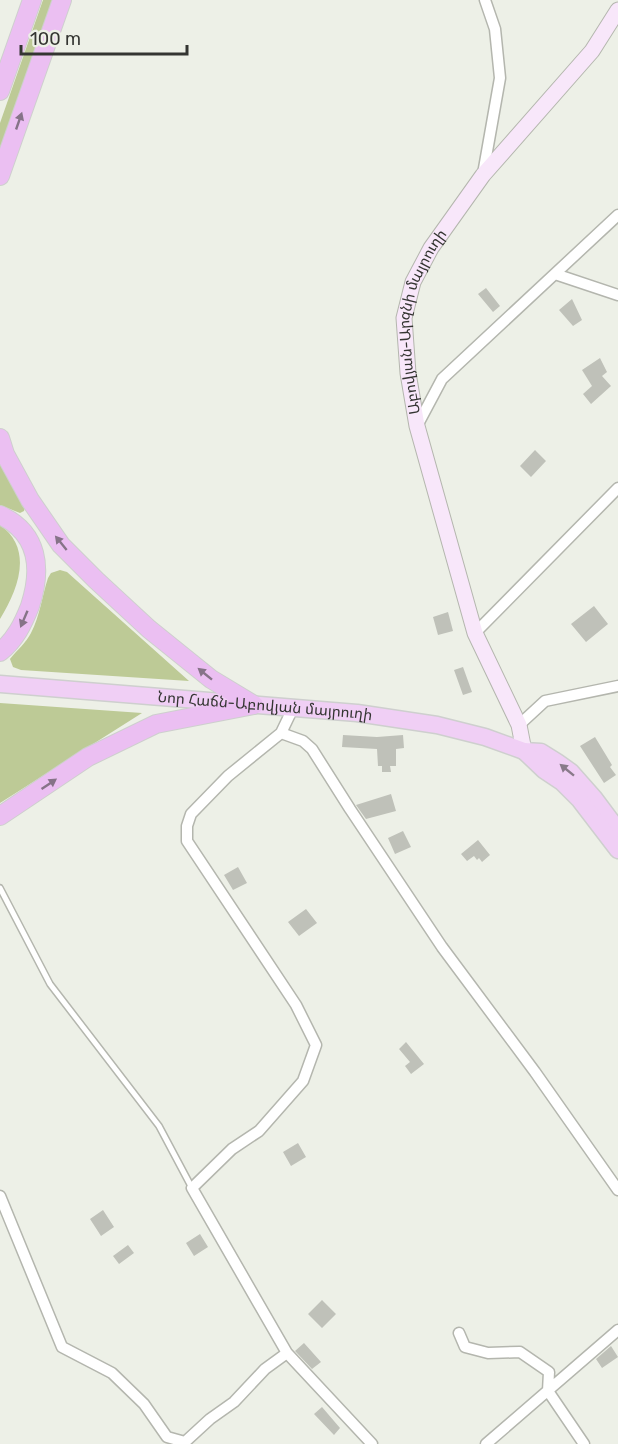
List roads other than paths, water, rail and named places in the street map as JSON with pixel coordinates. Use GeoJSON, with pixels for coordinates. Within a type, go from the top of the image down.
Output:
{"type":"FeatureCollection","features":[{"type":"Feature","properties":{"kind":"highway"},"geometry":{"type":"LineString","coordinates":[[0,92],[32,0]]}},
{"type":"Feature","properties":{"kind":"highway"},"geometry":{"type":"LineString","coordinates":[[0,176],[62,0]]}},
{"type":"Feature","properties":{"kind":"highway"},"geometry":{"type":"LineString","coordinates":[[0,438],[5,454],[30,500],[61,545],[149,629],[212,679],[254,705]]}},
{"type":"Feature","properties":{"kind":"highway"},"geometry":{"type":"LineString","coordinates":[[0,515],[20,528],[29,540],[37,566],[33,596],[20,629],[0,652]]}},
{"type":"Feature","properties":{"kind":"highway"},"geometry":{"type":"LineString","coordinates":[[0,816],[88,757],[156,724],[254,705]]}},
{"type":"Feature","properties":{"kind":"main road","name":"Աբովյան-Արզնի մայրուղի"},"geometry":{"type":"LineString","coordinates":[[524,751],[519,726],[475,633],[417,426],[408,373],[404,318],[413,282],[431,248],[483,175],[592,51],[618,10]]}},
{"type":"Feature","properties":{"kind":"main road","name":"Նոր Հաճն-Աբովյան մայրուղի"},"geometry":{"type":"LineString","coordinates":[[0,684],[357,713],[437,725],[485,737],[524,751],[541,752],[572,772],[618,830]]}},
{"type":"Feature","properties":{"kind":"main road"},"geometry":{"type":"LineString","coordinates":[[524,751],[579,799],[618,850]]}},
{"type":"Feature","properties":{"kind":"street"},"geometry":{"type":"LineString","coordinates":[[483,175],[500,78],[495,29],[485,0]]}},
{"type":"Feature","properties":{"kind":"street"},"geometry":{"type":"LineString","coordinates":[[417,426],[442,379],[618,215]]}},
{"type":"Feature","properties":{"kind":"street"},"geometry":{"type":"LineString","coordinates":[[555,274],[618,295]]}},
{"type":"Feature","properties":{"kind":"street"},"geometry":{"type":"LineString","coordinates":[[475,633],[618,488]]}},
{"type":"Feature","properties":{"kind":"street"},"geometry":{"type":"LineString","coordinates":[[519,726],[545,701],[618,686]]}},
{"type":"Feature","properties":{"kind":"street"},"geometry":{"type":"LineString","coordinates":[[293,708],[280,733],[228,776],[191,814],[187,826],[187,841],[296,1005],[316,1046],[303,1081],[259,1131],[232,1149],[192,1188],[287,1353],[372,1444]]}},
{"type":"Feature","properties":{"kind":"street"},"geometry":{"type":"LineString","coordinates":[[280,733],[303,741],[312,749],[442,947],[535,1072],[618,1190]]}},
{"type":"Feature","properties":{"kind":"street"},"geometry":{"type":"LineString","coordinates":[[0,1196],[62,1347],[112,1373],[144,1404],[167,1437],[174,1441],[185,1442],[210,1419],[234,1402],[266,1369],[287,1353]]}},
{"type":"Feature","properties":{"kind":"street"},"geometry":{"type":"LineString","coordinates":[[486,1444],[618,1330]]}},
{"type":"Feature","properties":{"kind":"street"},"geometry":{"type":"LineString","coordinates":[[459,1333],[465,1347],[488,1353],[520,1352],[549,1372],[548,1391],[584,1444]]}},
{"type":"Feature","properties":{"kind":"lane"},"geometry":{"type":"LineString","coordinates":[[0,888],[50,984],[159,1126],[192,1188]]}}]}
